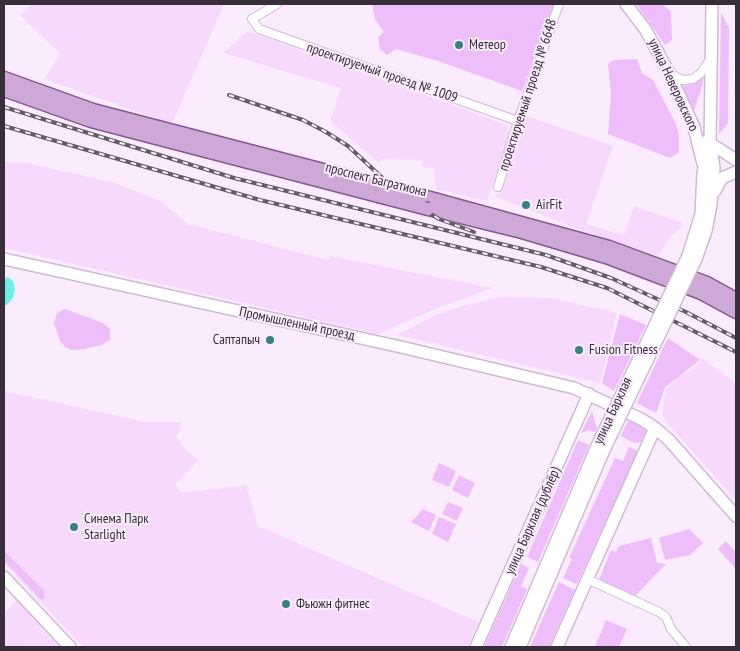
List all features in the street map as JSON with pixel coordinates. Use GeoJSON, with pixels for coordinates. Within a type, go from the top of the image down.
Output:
{"type":"FeatureCollection","features":[{"type":"Feature","properties":{"kind":"main road","name":"проспект Багратиона"},"geometry":{"type":"LineString","coordinates":[[4,78],[94,110],[377,190],[428,209],[522,232],[606,257],[702,293],[736,312]]}},
{"type":"Feature","properties":{"kind":"main road","name":"проспект Багратиона"},"geometry":{"type":"LineString","coordinates":[[4,90],[92,121],[377,190],[423,196],[609,247],[707,283],[736,299]]}},
{"type":"Feature","properties":{"kind":"street","name":"проектируемый проезд № 1009"},"geometry":{"type":"LineString","coordinates":[[277,4],[252,19],[259,29],[518,121]]}},
{"type":"Feature","properties":{"kind":"street","name":"проектируемый проезд № 6648"},"geometry":{"type":"LineString","coordinates":[[498,187],[518,121],[559,4]]}},
{"type":"Feature","properties":{"kind":"street","name":"улица Неверовского"},"geometry":{"type":"LineString","coordinates":[[626,4],[645,29],[694,127],[704,173]]}},
{"type":"Feature","properties":{"kind":"street","name":"улица Барклая"},"geometry":{"type":"LineString","coordinates":[[511,647],[601,448],[706,231],[712,205],[714,168],[710,143],[712,4]]}},
{"type":"Feature","properties":{"kind":"street"},"geometry":{"type":"LineString","coordinates":[[667,70],[677,78],[693,79],[701,73],[711,58]]}},
{"type":"Feature","properties":{"kind":"street"},"geometry":{"type":"LineString","coordinates":[[694,127],[710,143],[736,160]]}},
{"type":"Feature","properties":{"kind":"street","name":"улица Барклая"},"geometry":{"type":"LineString","coordinates":[[692,258],[701,214],[704,173],[710,143]]}},
{"type":"Feature","properties":{"kind":"street"},"geometry":{"type":"LineString","coordinates":[[712,205],[718,184],[727,175],[736,172]]}},
{"type":"Feature","properties":{"kind":"street","name":"Промышленный проезд"},"geometry":{"type":"LineString","coordinates":[[4,259],[419,351],[574,388],[641,419],[655,428],[736,516]]}},
{"type":"Feature","properties":{"kind":"street","name":"улица Барклая (дублёр)"},"geometry":{"type":"LineString","coordinates":[[476,647],[589,394]]}},
{"type":"Feature","properties":{"kind":"street"},"geometry":{"type":"LineString","coordinates":[[557,647],[655,428]]}},
{"type":"Feature","properties":{"kind":"street","name":"улица Барклая"},"geometry":{"type":"LineString","coordinates":[[520,647],[601,448]]}},
{"type":"Feature","properties":{"kind":"street"},"geometry":{"type":"LineString","coordinates":[[4,577],[70,647]]}},
{"type":"Feature","properties":{"kind":"street"},"geometry":{"type":"LineString","coordinates":[[587,579],[666,616],[671,629],[686,647]]}},
{"type":"Feature","properties":{"kind":"shaded area"},"geometry":{"type":"Polygon","coordinates":[[[32,4],[224,4],[172,124],[44,79],[61,54],[20,15],[32,4]]]}},
{"type":"Feature","properties":{"kind":"shaded area","name":"Метеор"},"geometry":{"type":"Polygon","coordinates":[[[372,4],[554,4],[522,91],[438,61],[396,49],[387,55],[380,49],[378,37],[384,32],[375,19],[372,4]]]}},
{"type":"Feature","properties":{"kind":"shaded area"},"geometry":{"type":"Polygon","coordinates":[[[636,4],[662,4],[671,12],[672,40],[665,45],[636,4]]]}},
{"type":"Feature","properties":{"kind":"shaded area"},"geometry":{"type":"Polygon","coordinates":[[[721,12],[729,28],[728,123],[719,134],[721,12]]]}},
{"type":"Feature","properties":{"kind":"shaded area"},"geometry":{"type":"Polygon","coordinates":[[[248,31],[507,125],[510,137],[487,201],[436,189],[434,168],[422,167],[422,160],[382,159],[379,163],[330,121],[341,88],[223,53],[248,31]]]}},
{"type":"Feature","properties":{"kind":"shaded area"},"geometry":{"type":"Polygon","coordinates":[[[637,59],[642,73],[653,80],[676,124],[679,135],[679,152],[670,158],[608,134],[611,94],[608,64],[614,60],[637,59]]]}},
{"type":"Feature","properties":{"kind":"shaded area"},"geometry":{"type":"Polygon","coordinates":[[[704,77],[693,113],[681,86],[693,84],[704,77]]]}},
{"type":"Feature","properties":{"kind":"shaded area"},"geometry":{"type":"Polygon","coordinates":[[[527,116],[613,146],[586,224],[624,235],[634,206],[682,223],[681,228],[670,237],[658,256],[583,231],[496,197],[496,194],[499,195],[515,144],[518,145],[527,116]]]}},
{"type":"Feature","properties":{"kind":"shaded area"},"geometry":{"type":"Polygon","coordinates":[[[4,162],[27,163],[115,183],[160,201],[188,224],[328,260],[329,256],[493,288],[435,309],[378,334],[4,248],[4,162]]]}},
{"type":"Feature","properties":{"kind":"shaded area"},"geometry":{"type":"Polygon","coordinates":[[[8,277],[13,281],[15,289],[13,298],[7,305],[4,305],[4,279],[8,277]]]}},
{"type":"Feature","properties":{"kind":"shaded area"},"geometry":{"type":"Polygon","coordinates":[[[502,297],[550,298],[617,313],[600,383],[398,335],[437,314],[502,297]]]}},
{"type":"Feature","properties":{"kind":"shaded area"},"geometry":{"type":"Polygon","coordinates":[[[65,309],[103,323],[110,329],[110,340],[101,345],[85,349],[72,350],[65,347],[60,341],[54,323],[57,313],[65,309]]]}},
{"type":"Feature","properties":{"kind":"shaded area"},"geometry":{"type":"Polygon","coordinates":[[[620,314],[646,325],[614,391],[602,383],[620,314]]]}},
{"type":"Feature","properties":{"kind":"shaded area"},"geometry":{"type":"Polygon","coordinates":[[[668,338],[700,360],[665,387],[656,413],[637,403],[668,338]]]}},
{"type":"Feature","properties":{"kind":"shaded area"},"geometry":{"type":"Polygon","coordinates":[[[703,359],[736,383],[736,500],[666,422],[663,415],[663,402],[667,389],[678,377],[691,370],[703,359]]]}},
{"type":"Feature","properties":{"kind":"shaded area"},"geometry":{"type":"Polygon","coordinates":[[[4,391],[145,422],[181,422],[177,438],[185,449],[198,460],[175,485],[183,493],[246,485],[258,526],[478,622],[468,647],[83,647],[4,563],[4,391]]]}},
{"type":"Feature","properties":{"kind":"shaded area"},"geometry":{"type":"Polygon","coordinates":[[[592,411],[597,429],[595,432],[589,430],[581,433],[592,411]]]}},
{"type":"Feature","properties":{"kind":"shaded area"},"geometry":{"type":"Polygon","coordinates":[[[630,417],[646,424],[649,438],[646,444],[642,442],[634,443],[621,436],[630,417]]]}},
{"type":"Feature","properties":{"kind":"shaded area"},"geometry":{"type":"Polygon","coordinates":[[[578,440],[589,445],[538,562],[527,557],[578,440]]]}},
{"type":"Feature","properties":{"kind":"shaded area"},"geometry":{"type":"Polygon","coordinates":[[[629,447],[638,451],[577,584],[563,578],[572,559],[569,558],[615,458],[623,461],[629,447]]]}},
{"type":"Feature","properties":{"kind":"shaded area"},"geometry":{"type":"Polygon","coordinates":[[[439,463],[456,471],[449,487],[432,480],[439,463]]]}},
{"type":"Feature","properties":{"kind":"shaded area"},"geometry":{"type":"Polygon","coordinates":[[[459,475],[475,483],[468,498],[452,490],[459,475]]]}},
{"type":"Feature","properties":{"kind":"shaded area"},"geometry":{"type":"Polygon","coordinates":[[[448,502],[463,508],[457,521],[442,514],[448,502]]]}},
{"type":"Feature","properties":{"kind":"shaded area"},"geometry":{"type":"Polygon","coordinates":[[[423,509],[436,515],[429,531],[411,522],[423,509]]]}},
{"type":"Feature","properties":{"kind":"shaded area"},"geometry":{"type":"Polygon","coordinates":[[[439,517],[456,524],[448,542],[432,534],[439,517]]]}},
{"type":"Feature","properties":{"kind":"shaded area"},"geometry":{"type":"Polygon","coordinates":[[[689,529],[703,543],[690,555],[665,560],[659,538],[689,529]]]}},
{"type":"Feature","properties":{"kind":"shaded area"},"geometry":{"type":"Polygon","coordinates":[[[651,538],[657,563],[666,564],[635,596],[599,580],[611,550],[616,552],[619,546],[651,538]]]}},
{"type":"Feature","properties":{"kind":"shaded area"},"geometry":{"type":"Polygon","coordinates":[[[726,541],[736,553],[735,568],[718,549],[726,541]]]}},
{"type":"Feature","properties":{"kind":"shaded area"},"geometry":{"type":"Polygon","coordinates":[[[4,551],[44,591],[42,601],[4,560],[4,551]]]}},
{"type":"Feature","properties":{"kind":"shaded area"},"geometry":{"type":"Polygon","coordinates":[[[521,564],[529,568],[521,586],[527,589],[502,647],[484,647],[521,564]]]}},
{"type":"Feature","properties":{"kind":"shaded area"},"geometry":{"type":"Polygon","coordinates":[[[559,582],[575,590],[549,647],[530,647],[559,582]]]}},
{"type":"Feature","properties":{"kind":"shaded area"},"geometry":{"type":"Polygon","coordinates":[[[16,601],[60,647],[4,647],[4,613],[16,601]]]}},
{"type":"Feature","properties":{"kind":"shaded area"},"geometry":{"type":"Polygon","coordinates":[[[606,620],[627,629],[619,647],[595,647],[606,620]]]}},
{"type":"Feature","properties":{"kind":"railway"},"geometry":{"type":"LineString","coordinates":[[229,95],[303,120],[326,132],[348,146],[402,196],[439,219],[474,232]]}},
{"type":"Feature","properties":{"kind":"railway"},"geometry":{"type":"LineString","coordinates":[[4,107],[234,178],[546,255],[611,278],[686,312],[736,338]]}},
{"type":"Feature","properties":{"kind":"railway"},"geometry":{"type":"LineString","coordinates":[[4,126],[260,200],[541,267],[607,288],[736,352]]}},
{"type":"Feature","properties":{"kind":"place","name":"Метеор"},"geometry":{"type":"Point","coordinates":[459,45]}},
{"type":"Feature","properties":{"kind":"place","name":"AirFit"},"geometry":{"type":"Point","coordinates":[526,205]}},
{"type":"Feature","properties":{"kind":"place","name":"Саптапыч"},"geometry":{"type":"Point","coordinates":[270,340]}},
{"type":"Feature","properties":{"kind":"place","name":"Fusion Fitness"},"geometry":{"type":"Point","coordinates":[579,350]}},
{"type":"Feature","properties":{"kind":"place","name":"Синема Парк Starlight"},"geometry":{"type":"Point","coordinates":[74,527]}},
{"type":"Feature","properties":{"kind":"place","name":"Фьюжн фитнес"},"geometry":{"type":"Point","coordinates":[286,604]}}]}
